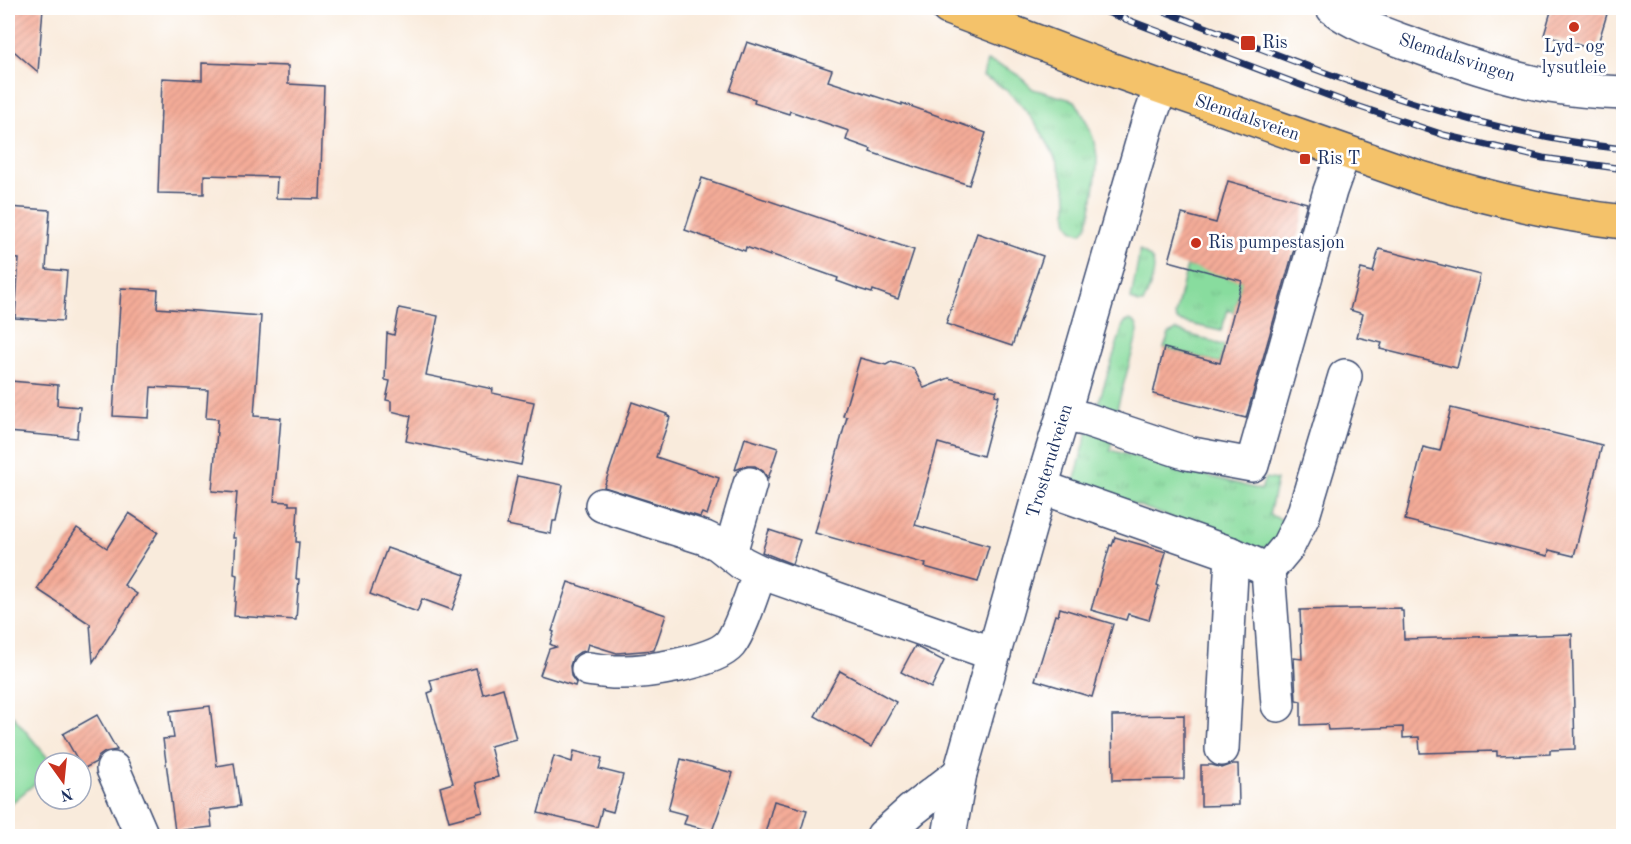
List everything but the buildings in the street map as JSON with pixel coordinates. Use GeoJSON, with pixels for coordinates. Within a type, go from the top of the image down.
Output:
{"type":"FeatureCollection","features":[{"type":"Feature","properties":{"kind":"main road","name":"Slemdalsveien"},"geometry":{"type":"LineString","coordinates":[[948,8],[1104,67],[1344,152],[1466,192],[1623,222]]}},
{"type":"Feature","properties":{"kind":"street","name":"Slemdalsvingen"},"geometry":{"type":"LineString","coordinates":[[1334,8],[1372,30],[1440,55],[1508,76],[1559,87],[1623,93]]}},
{"type":"Feature","properties":{"kind":"street","name":"Trosterudveien"},"geometry":{"type":"LineString","coordinates":[[949,837],[960,773],[1041,487],[1147,126],[1161,87]]}},
{"type":"Feature","properties":{"kind":"street"},"geometry":{"type":"LineString","coordinates":[[1064,415],[1085,419],[1187,453],[1252,465],[1330,191],[1344,152]]}},
{"type":"Feature","properties":{"kind":"street"},"geometry":{"type":"LineString","coordinates":[[1278,705],[1268,570],[1288,546],[1303,516],[1345,376]]}},
{"type":"Feature","properties":{"kind":"street"},"geometry":{"type":"LineString","coordinates":[[730,553],[750,484]]}},
{"type":"Feature","properties":{"kind":"street"},"geometry":{"type":"LineString","coordinates":[[1041,487],[1232,554],[1268,570]]}},
{"type":"Feature","properties":{"kind":"street"},"geometry":{"type":"LineString","coordinates":[[602,505],[705,538],[718,544],[742,563],[760,572],[994,654]]}},
{"type":"Feature","properties":{"kind":"street"},"geometry":{"type":"LineString","coordinates":[[1222,749],[1232,554]]}},
{"type":"Feature","properties":{"kind":"street"},"geometry":{"type":"LineString","coordinates":[[588,669],[617,673],[655,669],[704,659],[719,653],[736,633],[760,572]]}},
{"type":"Feature","properties":{"kind":"street"},"geometry":{"type":"LineString","coordinates":[[113,769],[142,837]]}},
{"type":"Feature","properties":{"kind":"street"},"geometry":{"type":"LineString","coordinates":[[883,837],[912,810],[960,773]]}},
{"type":"Feature","properties":{"kind":"green space"},"geometry":{"type":"Polygon","coordinates":[[[987,61],[1018,75],[1033,89],[1075,101],[1089,128],[1097,157],[1089,221],[1081,233],[1074,230],[1068,221],[1066,190],[1057,162],[1044,136],[1027,112],[1007,91],[983,76],[987,61]]]}},
{"type":"Feature","properties":{"kind":"green space"},"geometry":{"type":"Polygon","coordinates":[[[1140,250],[1154,264],[1152,282],[1143,303],[1131,299],[1140,250]]]}},
{"type":"Feature","properties":{"kind":"green space"},"geometry":{"type":"Polygon","coordinates":[[[1187,266],[1243,278],[1234,312],[1228,310],[1221,331],[1178,321],[1175,316],[1187,266]]]}},
{"type":"Feature","properties":{"kind":"green space"},"geometry":{"type":"Polygon","coordinates":[[[1130,320],[1136,324],[1138,332],[1116,412],[1095,414],[1123,325],[1130,320]]]}},
{"type":"Feature","properties":{"kind":"green space"},"geometry":{"type":"Polygon","coordinates":[[[1176,330],[1225,346],[1220,363],[1164,348],[1169,334],[1176,330]]]}},
{"type":"Feature","properties":{"kind":"green space"},"geometry":{"type":"Polygon","coordinates":[[[1088,431],[1113,438],[1110,450],[1261,490],[1265,478],[1277,480],[1269,515],[1284,520],[1278,537],[1268,547],[1254,548],[1074,482],[1088,431]]]}},
{"type":"Feature","properties":{"kind":"green space"},"geometry":{"type":"Polygon","coordinates":[[[8,710],[42,751],[33,751],[33,785],[8,806],[8,710]]]}},
{"type":"Feature","properties":{"kind":"railway"},"geometry":{"type":"LineString","coordinates":[[1096,8],[1351,104],[1444,135],[1543,158],[1624,169]]}},
{"type":"Feature","properties":{"kind":"railway"},"geometry":{"type":"LineString","coordinates":[[1156,8],[1328,74],[1444,112],[1503,128],[1624,149]]}},
{"type":"Feature","properties":{"kind":"place","name":"Lyd- og lysutleie"},"geometry":{"type":"Point","coordinates":[1574,27]}},
{"type":"Feature","properties":{"kind":"place","name":"Ris"},"geometry":{"type":"Point","coordinates":[1248,43]}},
{"type":"Feature","properties":{"kind":"place","name":"Ris T"},"geometry":{"type":"Point","coordinates":[1305,159]}},
{"type":"Feature","properties":{"kind":"place","name":"Ris pumpestasjon"},"geometry":{"type":"Point","coordinates":[1196,243]}}]}
